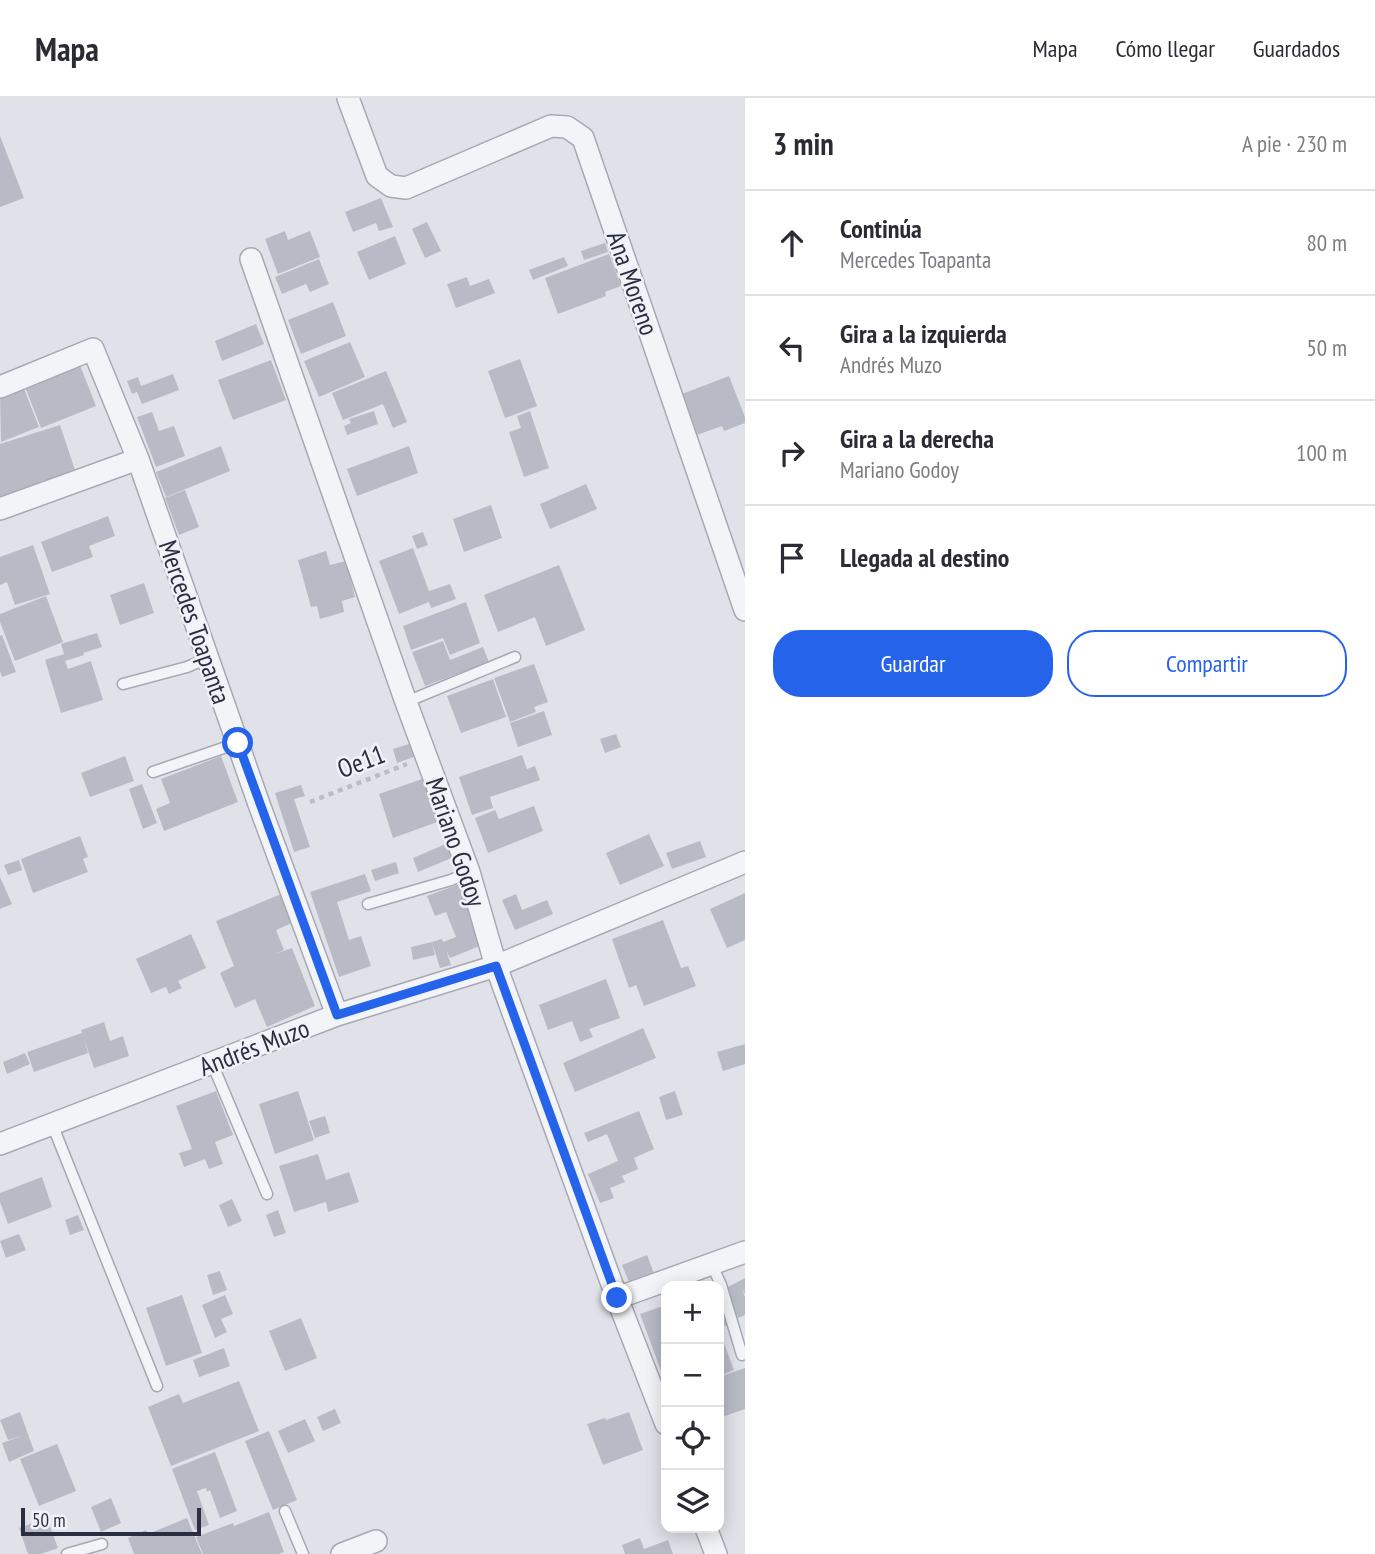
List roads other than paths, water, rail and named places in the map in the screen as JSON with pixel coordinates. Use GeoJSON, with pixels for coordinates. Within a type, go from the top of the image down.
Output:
{"type":"FeatureCollection","features":[{"type":"Feature","properties":{"kind":"street","name":"Ana Moreno"},"geometry":{"type":"LineString","coordinates":[[348,98],[377,176],[391,186],[406,188],[551,126],[566,127],[583,138],[745,610]]}},
{"type":"Feature","properties":{"kind":"street","name":"Mariano Godoy"},"geometry":{"type":"LineString","coordinates":[[251,259],[469,872],[496,966],[661,1411]]}},
{"type":"Feature","properties":{"kind":"street","name":"Mercedes Toapanta"},"geometry":{"type":"LineString","coordinates":[[0,387],[93,349],[138,459],[337,1015]]}},
{"type":"Feature","properties":{"kind":"street"},"geometry":{"type":"LineString","coordinates":[[0,509],[138,459]]}},
{"type":"Feature","properties":{"kind":"street","name":"Andrés Muzo"},"geometry":{"type":"LineString","coordinates":[[0,1144],[337,1015],[496,966],[745,862]]}},
{"type":"Feature","properties":{"kind":"street"},"geometry":{"type":"LineString","coordinates":[[617,1298],[745,1252]]}},
{"type":"Feature","properties":{"kind":"street"},"geometry":{"type":"LineString","coordinates":[[708,1533],[716,1554]]}},
{"type":"Feature","properties":{"kind":"street"},"geometry":{"type":"LineString","coordinates":[[342,1554],[376,1541]]}},
{"type":"Feature","properties":{"kind":"lane"},"geometry":{"type":"LineString","coordinates":[[407,702],[515,657]]}},
{"type":"Feature","properties":{"kind":"lane"},"geometry":{"type":"LineString","coordinates":[[123,684],[187,667],[208,658]]}},
{"type":"Feature","properties":{"kind":"lane"},"geometry":{"type":"LineString","coordinates":[[153,772],[238,743]]}},
{"type":"Feature","properties":{"kind":"lane"},"geometry":{"type":"LineString","coordinates":[[368,904],[451,880],[469,872]]}},
{"type":"Feature","properties":{"kind":"lane"},"geometry":{"type":"LineString","coordinates":[[212,1063],[267,1194]]}},
{"type":"Feature","properties":{"kind":"lane"},"geometry":{"type":"LineString","coordinates":[[52,1124],[157,1386]]}},
{"type":"Feature","properties":{"kind":"lane"},"geometry":{"type":"LineString","coordinates":[[712,1265],[721,1285],[742,1355]]}},
{"type":"Feature","properties":{"kind":"lane"},"geometry":{"type":"LineString","coordinates":[[285,1511],[303,1554]]}},
{"type":"Feature","properties":{"kind":"lane"},"geometry":{"type":"LineString","coordinates":[[67,1554],[102,1544]]}}]}
